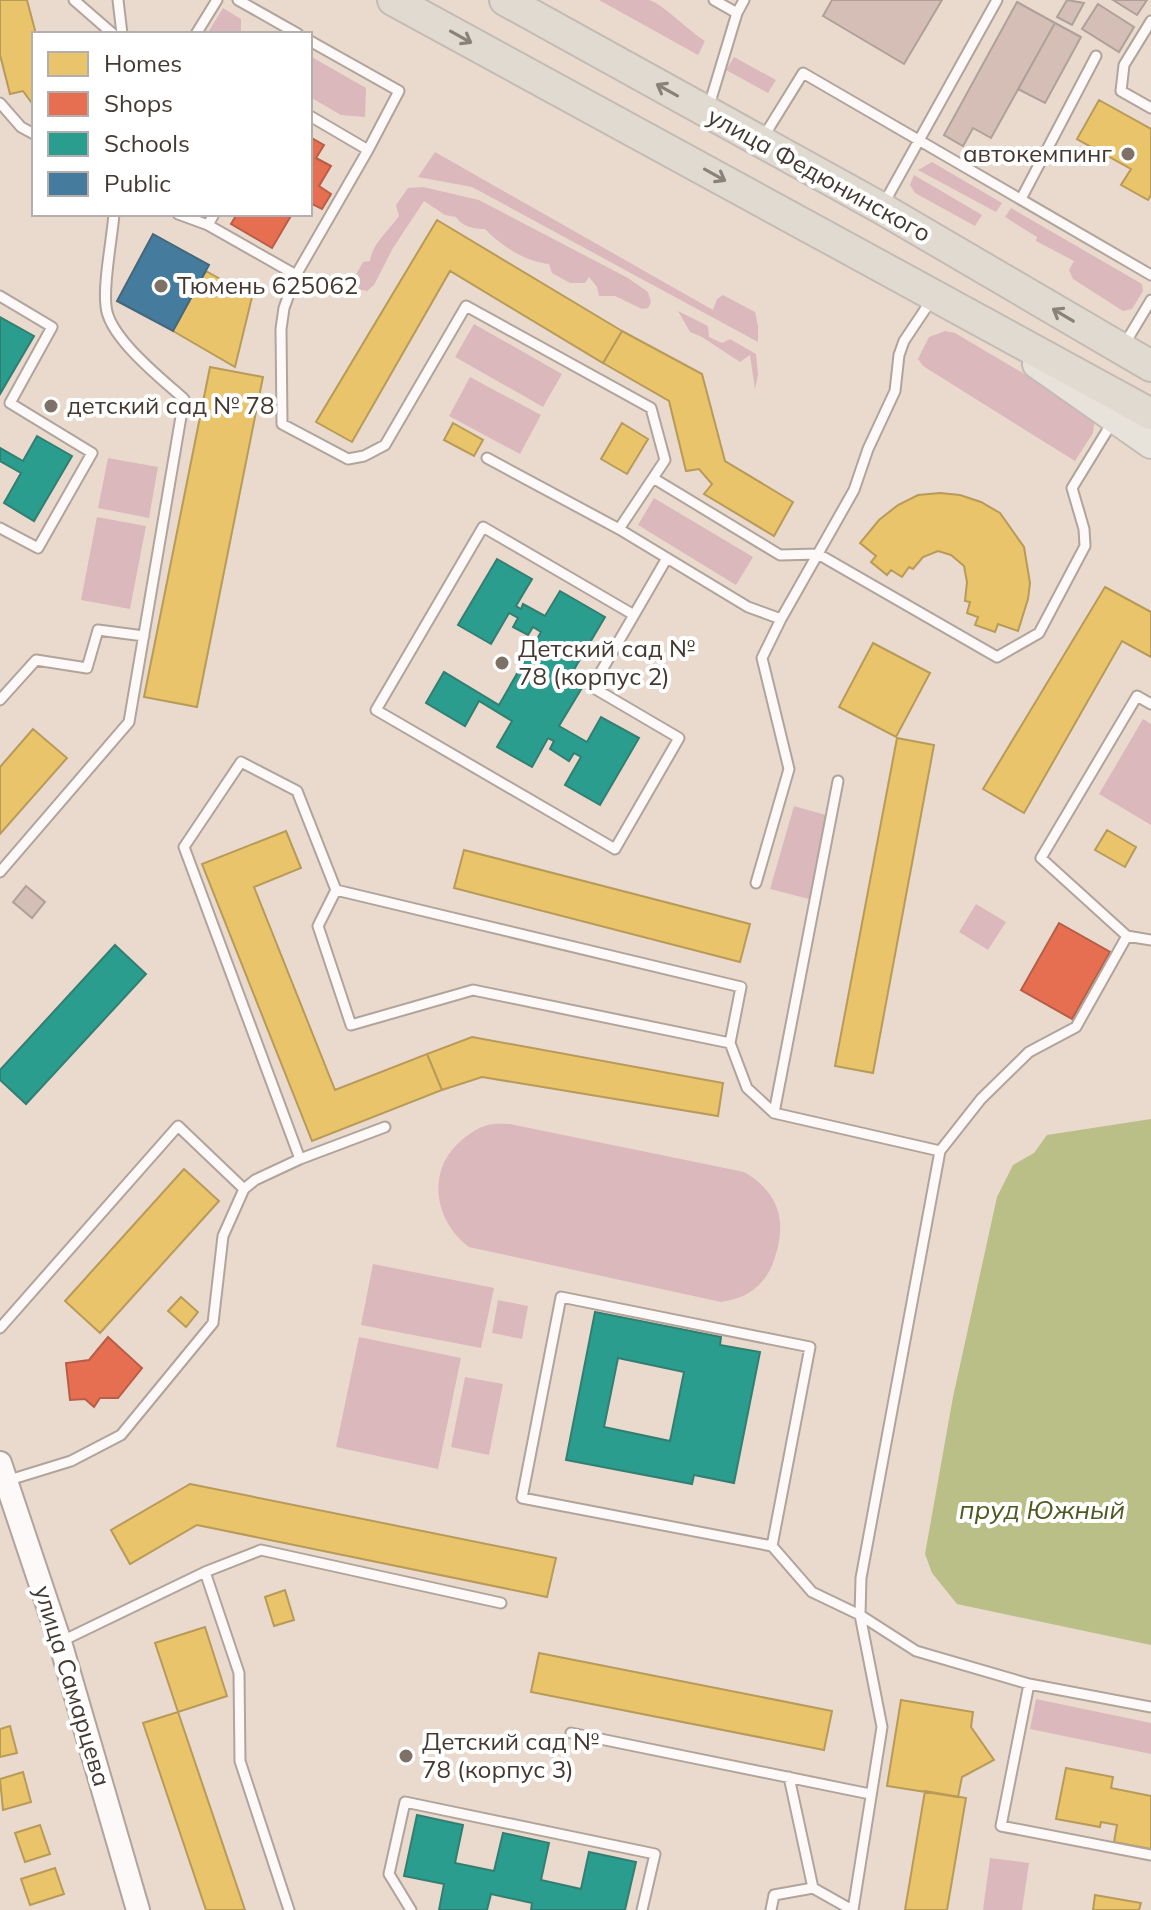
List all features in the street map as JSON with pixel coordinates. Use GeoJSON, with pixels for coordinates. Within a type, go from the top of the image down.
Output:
{"type":"FeatureCollection","features":[{"type":"Feature","properties":{"kind":"highway","name":"улица Федюнинского"},"geometry":{"type":"LineString","coordinates":[[393,0],[1151,414]]}},
{"type":"Feature","properties":{"kind":"highway","name":"улица Федюнинского"},"geometry":{"type":"LineString","coordinates":[[505,0],[881,208],[1138,358]]}},
{"type":"Feature","properties":{"kind":"main road"},"geometry":{"type":"LineString","coordinates":[[964,312],[1151,444]]}},
{"type":"Feature","properties":{"kind":"street","name":"улица Самарцева"},"geometry":{"type":"LineString","coordinates":[[2,1475],[60,1642],[138,1910]]}},
{"type":"Feature","properties":{"kind":"lane"},"geometry":{"type":"LineString","coordinates":[[74,0],[111,32]]}},
{"type":"Feature","properties":{"kind":"lane"},"geometry":{"type":"LineString","coordinates":[[118,0],[122,32]]}},
{"type":"Feature","properties":{"kind":"lane"},"geometry":{"type":"LineString","coordinates":[[197,32],[217,0]]}},
{"type":"Feature","properties":{"kind":"lane"},"geometry":{"type":"LineString","coordinates":[[238,0],[294,32]]}},
{"type":"Feature","properties":{"kind":"lane"},"geometry":{"type":"LineString","coordinates":[[714,0],[737,13]]}},
{"type":"Feature","properties":{"kind":"lane"},"geometry":{"type":"LineString","coordinates":[[707,112],[737,13],[744,0]]}},
{"type":"Feature","properties":{"kind":"lane"},"geometry":{"type":"LineString","coordinates":[[881,208],[997,0]]}},
{"type":"Feature","properties":{"kind":"lane"},"geometry":{"type":"LineString","coordinates":[[1151,21],[1124,65],[1121,91],[1151,108]]}},
{"type":"Feature","properties":{"kind":"lane"},"geometry":{"type":"LineString","coordinates":[[312,42],[399,91],[296,275],[284,308],[281,329],[282,424],[348,459],[364,456],[385,445],[466,306],[651,408],[665,460],[619,529]]}},
{"type":"Feature","properties":{"kind":"lane"},"geometry":{"type":"LineString","coordinates":[[1021,199],[1096,56]]}},
{"type":"Feature","properties":{"kind":"lane"},"geometry":{"type":"LineString","coordinates":[[761,141],[803,73],[1151,275]]}},
{"type":"Feature","properties":{"kind":"lane"},"geometry":{"type":"LineString","coordinates":[[0,103],[21,127],[32,133]]}},
{"type":"Feature","properties":{"kind":"lane"},"geometry":{"type":"LineString","coordinates":[[312,117],[368,150]]}},
{"type":"Feature","properties":{"kind":"lane"},"geometry":{"type":"LineString","coordinates":[[0,872],[129,722],[144,636],[184,399],[141,361],[119,335],[105,309],[114,216]]}},
{"type":"Feature","properties":{"kind":"lane"},"geometry":{"type":"LineString","coordinates":[[183,216],[208,225],[296,275]]}},
{"type":"Feature","properties":{"kind":"lane"},"geometry":{"type":"LineString","coordinates":[[208,225],[213,216]]}},
{"type":"Feature","properties":{"kind":"lane"},"geometry":{"type":"LineString","coordinates":[[0,296],[52,327],[10,403],[92,453],[38,548],[0,528]]}},
{"type":"Feature","properties":{"kind":"lane"},"geometry":{"type":"LineString","coordinates":[[756,883],[789,769],[762,658],[854,490],[868,449],[895,391],[899,355],[904,341],[934,296]]}},
{"type":"Feature","properties":{"kind":"lane"},"geometry":{"type":"LineString","coordinates":[[1138,358],[1151,300]]}},
{"type":"Feature","properties":{"kind":"lane"},"geometry":{"type":"LineString","coordinates":[[653,478],[780,555],[818,554],[997,657],[1039,633],[1085,546],[1084,529],[1072,488],[1115,419]]}},
{"type":"Feature","properties":{"kind":"lane"},"geometry":{"type":"LineString","coordinates":[[487,458],[619,529],[748,607],[781,619]]}},
{"type":"Feature","properties":{"kind":"lane"},"geometry":{"type":"LineString","coordinates":[[634,615],[483,527],[376,710],[615,849],[679,738],[592,687],[634,615],[667,558]]}},
{"type":"Feature","properties":{"kind":"lane"},"geometry":{"type":"LineString","coordinates":[[0,700],[36,660],[87,668],[98,630],[144,636]]}},
{"type":"Feature","properties":{"kind":"lane"},"geometry":{"type":"LineString","coordinates":[[1151,704],[1137,696],[1041,858],[1127,936],[1151,940]]}},
{"type":"Feature","properties":{"kind":"lane"},"geometry":{"type":"LineString","coordinates":[[300,1159],[184,847],[241,762],[297,791],[336,890],[318,926],[351,1025],[473,990],[730,1043]]}},
{"type":"Feature","properties":{"kind":"lane"},"geometry":{"type":"LineString","coordinates":[[774,1113],[838,781]]}},
{"type":"Feature","properties":{"kind":"lane"},"geometry":{"type":"LineString","coordinates":[[336,890],[741,987],[730,1043],[747,1088],[774,1113],[940,1151]]}},
{"type":"Feature","properties":{"kind":"lane"},"geometry":{"type":"LineString","coordinates":[[771,1910],[774,1895],[813,1888],[852,1910],[882,1727],[860,1615],[861,1578],[940,1151],[981,1099],[1029,1052],[1076,1027],[1127,936]]}},
{"type":"Feature","properties":{"kind":"lane"},"geometry":{"type":"LineString","coordinates":[[0,1328],[178,1126],[244,1189]]}},
{"type":"Feature","properties":{"kind":"lane"},"geometry":{"type":"LineString","coordinates":[[2,1475],[71,1461],[121,1435],[213,1323],[223,1236],[244,1189],[255,1180],[300,1159],[385,1127]]}},
{"type":"Feature","properties":{"kind":"lane"},"geometry":{"type":"LineString","coordinates":[[772,1546],[810,1347],[561,1297],[522,1498],[772,1546],[812,1592],[860,1615],[916,1651],[1029,1684],[1151,1707]]}},
{"type":"Feature","properties":{"kind":"lane"},"geometry":{"type":"LineString","coordinates":[[60,1642],[205,1572],[261,1550],[501,1603]]}},
{"type":"Feature","properties":{"kind":"lane"},"geometry":{"type":"LineString","coordinates":[[205,1572],[239,1673],[240,1761],[289,1910]]}},
{"type":"Feature","properties":{"kind":"lane"},"geometry":{"type":"LineString","coordinates":[[1029,1684],[1001,1826],[1151,1855]]}},
{"type":"Feature","properties":{"kind":"lane"},"geometry":{"type":"LineString","coordinates":[[571,1733],[870,1794]]}},
{"type":"Feature","properties":{"kind":"lane"},"geometry":{"type":"LineString","coordinates":[[789,1777],[813,1888]]}},
{"type":"Feature","properties":{"kind":"lane"},"geometry":{"type":"LineString","coordinates":[[411,1910],[389,1874],[405,1802],[655,1854],[642,1910]]}},
{"type":"Feature","properties":{"kind":"shaded area"},"geometry":{"type":"Polygon","coordinates":[[[599,0],[649,0],[705,41],[698,55],[599,0]]]}},
{"type":"Feature","properties":{"kind":"shaded area"},"geometry":{"type":"Polygon","coordinates":[[[223,8],[241,19],[241,32],[208,32],[223,8]]]}},
{"type":"Feature","properties":{"kind":"shaded area"},"geometry":{"type":"Polygon","coordinates":[[[312,57],[366,88],[365,117],[341,115],[312,98],[312,57]]]}},
{"type":"Feature","properties":{"kind":"shaded area"},"geometry":{"type":"Polygon","coordinates":[[[734,57],[776,80],[768,93],[726,70],[734,57]]]}},
{"type":"Feature","properties":{"kind":"shaded area"},"geometry":{"type":"Polygon","coordinates":[[[435,152],[713,310],[717,299],[723,295],[755,312],[758,342],[472,187],[418,177],[435,152]]]}},
{"type":"Feature","properties":{"kind":"shaded area"},"geometry":{"type":"Polygon","coordinates":[[[932,162],[1002,203],[996,212],[918,170],[932,162]]]}},
{"type":"Feature","properties":{"kind":"shaded area"},"geometry":{"type":"Polygon","coordinates":[[[914,175],[982,215],[975,226],[915,193],[910,185],[914,175]]]}},
{"type":"Feature","properties":{"kind":"shaded area"},"geometry":{"type":"Polygon","coordinates":[[[423,187],[479,200],[628,278],[648,292],[651,302],[648,308],[642,309],[615,296],[599,296],[597,287],[589,277],[585,283],[570,283],[552,273],[549,264],[523,257],[485,229],[465,225],[424,201],[393,248],[374,285],[367,291],[357,289],[353,280],[363,262],[370,261],[377,243],[399,216],[396,205],[408,188],[423,187]]]}},
{"type":"Feature","properties":{"kind":"shaded area"},"geometry":{"type":"Polygon","coordinates":[[[1011,208],[1142,284],[1143,291],[1132,309],[1123,311],[1073,279],[1069,270],[1074,261],[1036,241],[1037,237],[1005,217],[1011,208]]]}},
{"type":"Feature","properties":{"kind":"shaded area"},"geometry":{"type":"Polygon","coordinates":[[[678,311],[708,326],[709,337],[722,343],[730,339],[756,354],[758,375],[755,389],[750,355],[740,362],[690,332],[678,311]]]}},
{"type":"Feature","properties":{"kind":"shaded area"},"geometry":{"type":"Polygon","coordinates":[[[474,324],[562,374],[543,407],[455,357],[474,324]]]}},
{"type":"Feature","properties":{"kind":"shaded area"},"geometry":{"type":"Polygon","coordinates":[[[945,331],[955,333],[1095,418],[1093,433],[1075,461],[923,366],[918,359],[929,337],[945,331]]]}},
{"type":"Feature","properties":{"kind":"shaded area"},"geometry":{"type":"Polygon","coordinates":[[[470,377],[541,415],[520,454],[449,416],[470,377]]]}},
{"type":"Feature","properties":{"kind":"shaded area"},"geometry":{"type":"Polygon","coordinates":[[[108,458],[158,467],[149,518],[98,508],[108,458]]]}},
{"type":"Feature","properties":{"kind":"shaded area"},"geometry":{"type":"Polygon","coordinates":[[[654,498],[753,557],[736,585],[638,525],[654,498]]]}},
{"type":"Feature","properties":{"kind":"shaded area"},"geometry":{"type":"Polygon","coordinates":[[[97,517],[146,526],[130,609],[81,600],[97,517]]]}},
{"type":"Feature","properties":{"kind":"shaded area"},"geometry":{"type":"Polygon","coordinates":[[[1143,719],[1151,724],[1151,825],[1099,794],[1143,719]]]}},
{"type":"Feature","properties":{"kind":"shaded area"},"geometry":{"type":"Polygon","coordinates":[[[794,806],[826,815],[809,899],[770,889],[794,806]]]}},
{"type":"Feature","properties":{"kind":"shaded area"},"geometry":{"type":"Polygon","coordinates":[[[976,904],[1006,922],[988,950],[959,932],[976,904]]]}},
{"type":"Feature","properties":{"kind":"shaded area"},"geometry":{"type":"Polygon","coordinates":[[[491,1124],[510,1124],[744,1172],[772,1198],[780,1220],[779,1244],[769,1272],[747,1294],[721,1302],[469,1247],[457,1236],[442,1209],[439,1179],[443,1164],[451,1151],[473,1131],[491,1124]]]}},
{"type":"Feature","properties":{"kind":"shaded area"},"geometry":{"type":"Polygon","coordinates":[[[373,1264],[494,1288],[481,1348],[361,1325],[373,1264]]]}},
{"type":"Feature","properties":{"kind":"shaded area"},"geometry":{"type":"Polygon","coordinates":[[[498,1300],[528,1306],[522,1339],[492,1333],[498,1300]]]}},
{"type":"Feature","properties":{"kind":"shaded area"},"geometry":{"type":"Polygon","coordinates":[[[359,1337],[461,1358],[438,1469],[336,1447],[359,1337]]]}},
{"type":"Feature","properties":{"kind":"shaded area"},"geometry":{"type":"Polygon","coordinates":[[[465,1377],[503,1384],[489,1455],[451,1447],[465,1377]]]}},
{"type":"Feature","properties":{"kind":"shaded area"},"geometry":{"type":"Polygon","coordinates":[[[1036,1699],[1151,1723],[1151,1754],[1030,1729],[1036,1699]]]}},
{"type":"Feature","properties":{"kind":"shaded area"},"geometry":{"type":"Polygon","coordinates":[[[990,1858],[1029,1863],[1022,1910],[983,1910],[990,1858]]]}},
{"type":"Feature","properties":{"kind":"water","name":"пруд Южный"},"geometry":{"type":"Polygon","coordinates":[[[1151,1119],[1151,1645],[957,1604],[932,1573],[925,1554],[953,1397],[997,1197],[1013,1165],[1034,1153],[1047,1135],[1151,1119]]]}},
{"type":"Feature","properties":{"kind":"building: Homes"},"geometry":{"type":"Polygon","coordinates":[[[0,0],[27,0],[35,32],[32,32],[32,103],[23,91],[10,94],[0,55],[0,0]]]}},
{"type":"Feature","properties":{"kind":"building: Homes","name":"автокемпинг"},"geometry":{"type":"Polygon","coordinates":[[[1099,100],[1151,129],[1151,195],[1148,200],[1121,185],[1131,169],[1077,139],[1099,100]]]}},
{"type":"Feature","properties":{"kind":"building: Homes"},"geometry":{"type":"Polygon","coordinates":[[[437,220],[622,331],[603,363],[450,271],[352,442],[316,422],[437,220]]]}},
{"type":"Feature","properties":{"kind":"building: Homes"},"geometry":{"type":"Polygon","coordinates":[[[206,271],[252,297],[235,367],[173,331],[206,271]]]}},
{"type":"Feature","properties":{"kind":"building: Homes"},"geometry":{"type":"Polygon","coordinates":[[[622,331],[702,374],[725,461],[793,502],[774,536],[704,494],[712,484],[699,469],[686,471],[669,401],[603,363],[622,331]]]}},
{"type":"Feature","properties":{"kind":"building: Homes"},"geometry":{"type":"Polygon","coordinates":[[[210,367],[263,377],[197,707],[144,697],[210,367]]]}},
{"type":"Feature","properties":{"kind":"building: Homes"},"geometry":{"type":"Polygon","coordinates":[[[453,423],[483,440],[474,456],[444,440],[453,423]]]}},
{"type":"Feature","properties":{"kind":"building: Homes"},"geometry":{"type":"Polygon","coordinates":[[[622,423],[648,439],[627,474],[601,459],[622,423]]]}},
{"type":"Feature","properties":{"kind":"building: Homes"},"geometry":{"type":"Polygon","coordinates":[[[940,493],[981,502],[1000,513],[1024,547],[1030,583],[1018,631],[998,624],[995,632],[975,625],[978,617],[967,613],[970,602],[965,601],[967,582],[964,566],[951,555],[938,551],[923,557],[913,569],[909,567],[902,577],[891,570],[887,575],[871,562],[876,556],[860,543],[879,520],[898,505],[918,495],[940,493]]]}},
{"type":"Feature","properties":{"kind":"building: Homes"},"geometry":{"type":"Polygon","coordinates":[[[1105,587],[1151,612],[1151,657],[1122,641],[1024,813],[983,789],[1105,587]]]}},
{"type":"Feature","properties":{"kind":"building: Homes"},"geometry":{"type":"Polygon","coordinates":[[[873,643],[930,673],[896,737],[839,707],[873,643]]]}},
{"type":"Feature","properties":{"kind":"building: Homes"},"geometry":{"type":"Polygon","coordinates":[[[33,729],[67,758],[0,834],[0,767],[33,729]]]}},
{"type":"Feature","properties":{"kind":"building: Homes"},"geometry":{"type":"Polygon","coordinates":[[[897,738],[934,745],[873,1073],[835,1066],[897,738]]]}},
{"type":"Feature","properties":{"kind":"building: Homes"},"geometry":{"type":"Polygon","coordinates":[[[1107,830],[1136,847],[1125,867],[1095,850],[1107,830]]]}},
{"type":"Feature","properties":{"kind":"building: Homes"},"geometry":{"type":"Polygon","coordinates":[[[286,831],[301,868],[254,887],[335,1090],[427,1054],[442,1090],[312,1141],[202,864],[286,831]]]}},
{"type":"Feature","properties":{"kind":"building: Homes"},"geometry":{"type":"Polygon","coordinates":[[[464,850],[750,924],[740,962],[454,888],[464,850]]]}},
{"type":"Feature","properties":{"kind":"building: Homes"},"geometry":{"type":"Polygon","coordinates":[[[472,1037],[723,1083],[718,1116],[482,1077],[442,1090],[427,1054],[472,1037]]]}},
{"type":"Feature","properties":{"kind":"building: Homes"},"geometry":{"type":"Polygon","coordinates":[[[184,1169],[219,1201],[100,1333],[65,1301],[184,1169]]]}},
{"type":"Feature","properties":{"kind":"building: Homes"},"geometry":{"type":"Polygon","coordinates":[[[181,1297],[198,1312],[186,1327],[168,1311],[181,1297]]]}},
{"type":"Feature","properties":{"kind":"building: Homes"},"geometry":{"type":"Polygon","coordinates":[[[190,1484],[556,1558],[547,1597],[197,1525],[130,1564],[111,1530],[190,1484]]]}},
{"type":"Feature","properties":{"kind":"building: Homes"},"geometry":{"type":"Polygon","coordinates":[[[285,1590],[294,1620],[274,1626],[265,1597],[285,1590]]]}},
{"type":"Feature","properties":{"kind":"building: Homes"},"geometry":{"type":"Polygon","coordinates":[[[205,1627],[227,1696],[178,1712],[155,1643],[205,1627]]]}},
{"type":"Feature","properties":{"kind":"building: Homes"},"geometry":{"type":"Polygon","coordinates":[[[539,1653],[832,1711],[824,1750],[531,1692],[539,1653]]]}},
{"type":"Feature","properties":{"kind":"building: Homes"},"geometry":{"type":"Polygon","coordinates":[[[901,1700],[973,1712],[971,1727],[994,1760],[962,1777],[958,1797],[887,1786],[901,1700]]]}},
{"type":"Feature","properties":{"kind":"building: Homes"},"geometry":{"type":"Polygon","coordinates":[[[178,1712],[245,1910],[206,1910],[143,1723],[178,1712]]]}},
{"type":"Feature","properties":{"kind":"building: Homes"},"geometry":{"type":"Polygon","coordinates":[[[10,1726],[17,1753],[0,1757],[0,1729],[10,1726]]]}},
{"type":"Feature","properties":{"kind":"building: Homes"},"geometry":{"type":"Polygon","coordinates":[[[1066,1768],[1113,1777],[1111,1788],[1151,1796],[1151,1849],[1114,1842],[1117,1825],[1101,1822],[1100,1827],[1056,1819],[1066,1768]]]}},
{"type":"Feature","properties":{"kind":"building: Homes"},"geometry":{"type":"Polygon","coordinates":[[[23,1772],[31,1802],[3,1810],[0,1779],[23,1772]]]}},
{"type":"Feature","properties":{"kind":"building: Homes"},"geometry":{"type":"Polygon","coordinates":[[[925,1791],[966,1798],[947,1910],[905,1910],[925,1791]]]}},
{"type":"Feature","properties":{"kind":"building: Homes"},"geometry":{"type":"Polygon","coordinates":[[[40,1825],[50,1854],[25,1862],[15,1833],[40,1825]]]}},
{"type":"Feature","properties":{"kind":"building: Homes"},"geometry":{"type":"Polygon","coordinates":[[[55,1868],[64,1894],[30,1905],[21,1879],[55,1868]]]}},
{"type":"Feature","properties":{"kind":"building: Homes"},"geometry":{"type":"Polygon","coordinates":[[[1095,1895],[1141,1903],[1139,1910],[1093,1910],[1095,1895]]]}},
{"type":"Feature","properties":{"kind":"building: Shops"},"geometry":{"type":"Polygon","coordinates":[[[312,138],[324,145],[316,158],[331,166],[319,186],[331,194],[322,209],[312,204],[312,138]]]}},
{"type":"Feature","properties":{"kind":"building: Shops"},"geometry":{"type":"Polygon","coordinates":[[[236,216],[291,216],[272,248],[231,224],[236,216]]]}},
{"type":"Feature","properties":{"kind":"building: Shops"},"geometry":{"type":"Polygon","coordinates":[[[1059,923],[1110,952],[1072,1019],[1021,990],[1059,923]]]}},
{"type":"Feature","properties":{"kind":"building: Shops"},"geometry":{"type":"Polygon","coordinates":[[[108,1337],[142,1368],[118,1398],[100,1398],[94,1407],[85,1399],[70,1400],[66,1363],[89,1360],[108,1337]]]}},
{"type":"Feature","properties":{"kind":"building: Schools"},"geometry":{"type":"Polygon","coordinates":[[[0,317],[34,336],[0,394],[0,317]]]}},
{"type":"Feature","properties":{"kind":"building: Schools"},"geometry":{"type":"Polygon","coordinates":[[[37,436],[72,456],[34,521],[4,503],[21,473],[0,461],[0,448],[23,461],[37,436]]]}},
{"type":"Feature","properties":{"kind":"building: Schools"},"geometry":{"type":"Polygon","coordinates":[[[497,559],[532,579],[516,606],[521,609],[523,604],[545,616],[560,591],[605,617],[569,678],[583,686],[559,726],[587,742],[601,717],[639,738],[600,805],[565,785],[581,757],[574,753],[569,761],[550,749],[554,741],[548,738],[532,767],[497,747],[512,721],[479,701],[465,726],[426,703],[444,672],[499,705],[541,632],[533,627],[528,635],[513,627],[518,618],[509,613],[491,644],[458,625],[497,559]]]}},
{"type":"Feature","properties":{"kind":"building: Schools"},"geometry":{"type":"Polygon","coordinates":[[[115,945],[146,974],[26,1104],[0,1080],[0,1070],[115,945]]]}},
{"type":"Feature","properties":{"kind":"building: Schools"},"geometry":{"type":"Polygon","coordinates":[[[595,1312],[721,1337],[720,1345],[760,1352],[734,1483],[694,1475],[692,1484],[566,1460],[595,1312]],[[618,1358],[604,1427],[670,1441],[684,1372],[618,1358]]]}},
{"type":"Feature","properties":{"kind":"building: Schools"},"geometry":{"type":"Polygon","coordinates":[[[417,1815],[463,1825],[455,1863],[494,1871],[503,1833],[549,1843],[541,1880],[581,1889],[589,1852],[636,1862],[625,1910],[531,1910],[532,1903],[491,1894],[487,1910],[439,1910],[444,1884],[404,1876],[417,1815]]]}},
{"type":"Feature","properties":{"kind":"building: Public","name":"Тюмень 625062"},"geometry":{"type":"Polygon","coordinates":[[[153,234],[209,265],[173,331],[117,301],[153,234]]]}},
{"type":"Feature","properties":{"kind":"building: Other"},"geometry":{"type":"Polygon","coordinates":[[[832,0],[942,0],[904,64],[823,16],[832,0]]]}},
{"type":"Feature","properties":{"kind":"building: Other"},"geometry":{"type":"Polygon","coordinates":[[[1067,0],[1084,3],[1072,25],[1057,17],[1067,0]]]}},
{"type":"Feature","properties":{"kind":"building: Other"},"geometry":{"type":"Polygon","coordinates":[[[1113,0],[1147,0],[1137,15],[1113,0]]]}},
{"type":"Feature","properties":{"kind":"building: Other"},"geometry":{"type":"Polygon","coordinates":[[[1017,2],[1055,23],[991,138],[973,128],[963,146],[944,135],[1017,2]]]}},
{"type":"Feature","properties":{"kind":"building: Other"},"geometry":{"type":"Polygon","coordinates":[[[1098,4],[1134,27],[1119,52],[1082,29],[1098,4]]]}},
{"type":"Feature","properties":{"kind":"building: Other"},"geometry":{"type":"Polygon","coordinates":[[[1055,23],[1081,37],[1045,103],[1018,89],[1055,23]]]}},
{"type":"Feature","properties":{"kind":"building: Other"},"geometry":{"type":"Polygon","coordinates":[[[26,886],[45,902],[32,918],[13,902],[26,886]]]}},
{"type":"Feature","properties":{"kind":"place","name":"автокемпинг"},"geometry":{"type":"Point","coordinates":[1128,154]}},
{"type":"Feature","properties":{"kind":"place","name":"Тюмень 625062"},"geometry":{"type":"Point","coordinates":[161,286]}},
{"type":"Feature","properties":{"kind":"place","name":"детский сад № 78"},"geometry":{"type":"Point","coordinates":[51,406]}},
{"type":"Feature","properties":{"kind":"place","name":"Детский сад № 78 (корпус 2)"},"geometry":{"type":"Point","coordinates":[502,663]}},
{"type":"Feature","properties":{"kind":"place","name":"Детский сад № 78 (корпус 3)"},"geometry":{"type":"Point","coordinates":[406,1756]}}]}
